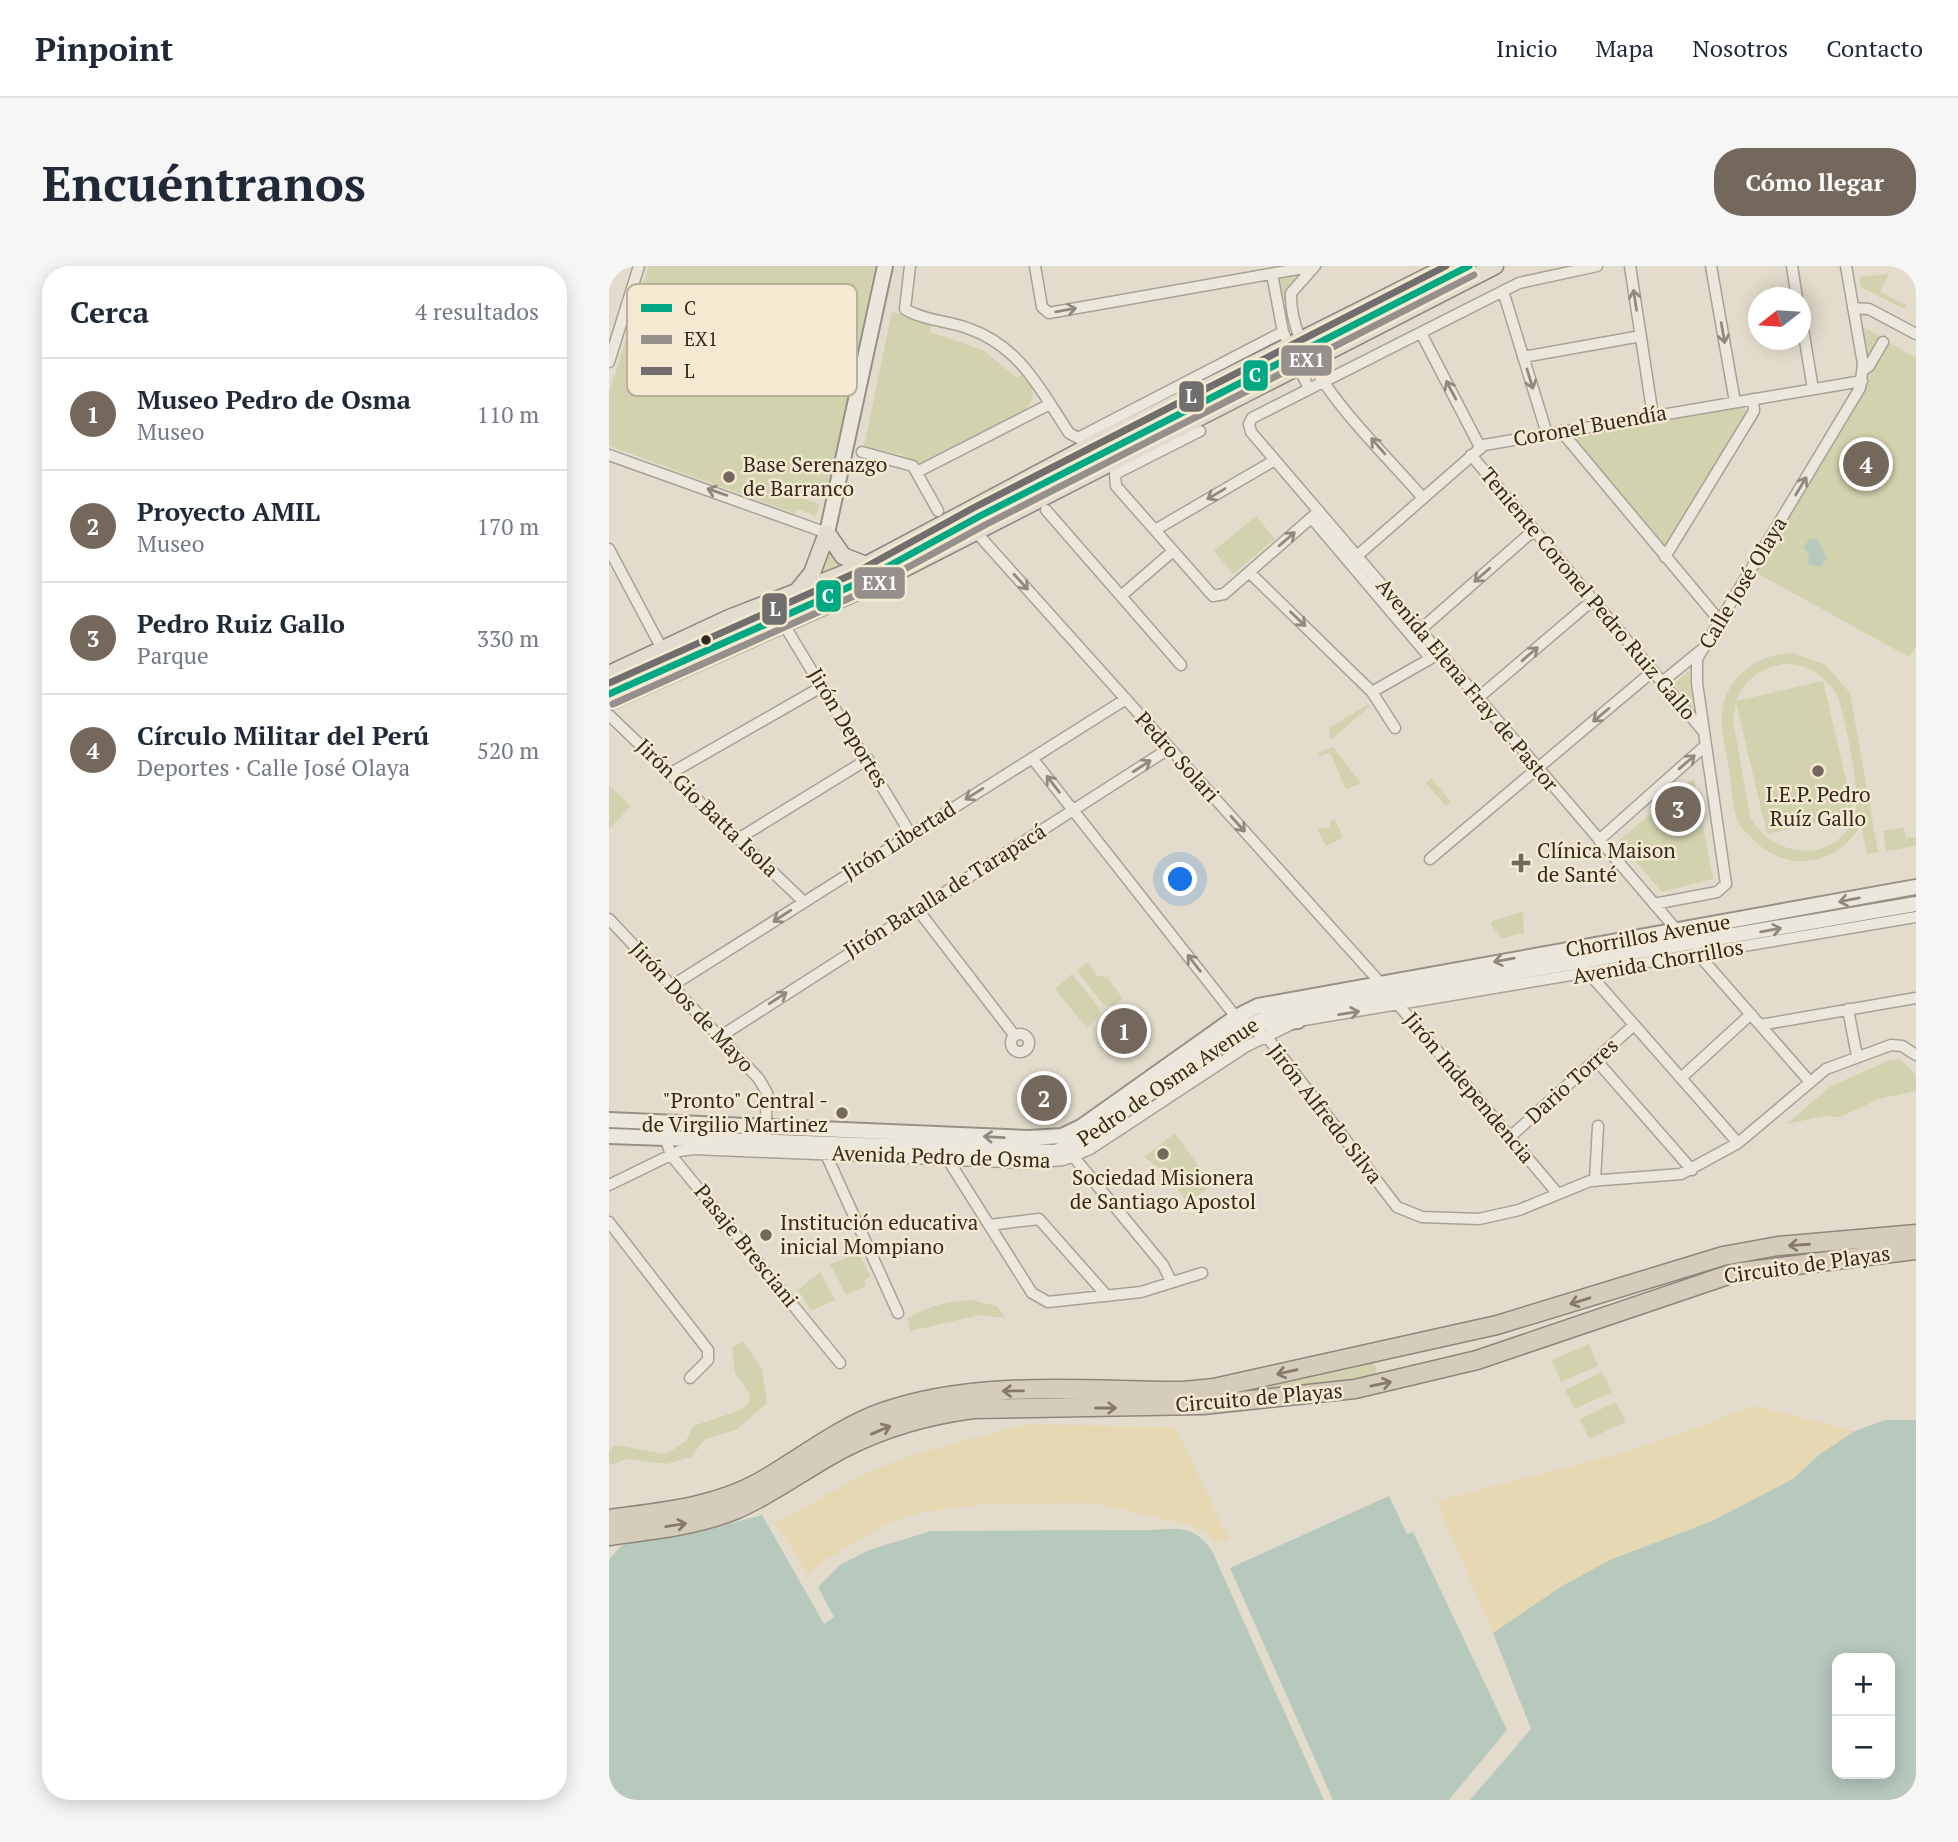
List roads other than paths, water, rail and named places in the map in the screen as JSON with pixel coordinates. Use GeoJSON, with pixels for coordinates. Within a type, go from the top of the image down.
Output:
{"type":"FeatureCollection","features":[{"type":"Feature","properties":{"kind":"highway","name":"Circuito de Playas"},"geometry":{"type":"LineString","coordinates":[[609,1519],[667,1511],[724,1498],[756,1484],[842,1431],[881,1413],[934,1397],[975,1392],[1184,1391],[1214,1388],[1497,1325],[1723,1256],[1778,1246],[1916,1234]]}},
{"type":"Feature","properties":{"kind":"highway","name":"Circuito de Playas"},"geometry":{"type":"LineString","coordinates":[[609,1536],[691,1523],[733,1511],[775,1491],[864,1438],[894,1425],[937,1414],[973,1409],[1203,1405],[1355,1389],[1477,1360],[1734,1273],[1916,1250]]}},
{"type":"Feature","properties":{"kind":"main road"},"geometry":{"type":"LineString","coordinates":[[857,395],[885,266]]}},
{"type":"Feature","properties":{"kind":"main road"},"geometry":{"type":"LineString","coordinates":[[609,674],[661,647],[797,591],[815,578],[866,565],[1290,340],[1448,266]]}},
{"type":"Feature","properties":{"kind":"main road"},"geometry":{"type":"LineString","coordinates":[[609,702],[840,598],[1495,266]]}},
{"type":"Feature","properties":{"kind":"main road"},"geometry":{"type":"LineString","coordinates":[[840,598],[823,590],[815,578],[857,396]]}},
{"type":"Feature","properties":{"kind":"main road"},"geometry":{"type":"LineString","coordinates":[[827,533],[843,556],[866,565]]}},
{"type":"Feature","properties":{"kind":"main road","name":"Chorrillos Avenue"},"geometry":{"type":"LineString","coordinates":[[1534,962],[1579,962],[1611,950],[1678,932],[1916,887]]}},
{"type":"Feature","properties":{"kind":"main road","name":"Chorrillos Avenue"},"geometry":{"type":"LineString","coordinates":[[1385,988],[1611,950],[1694,950],[1916,904]]}},
{"type":"Feature","properties":{"kind":"main road","name":"Pedro de Osma Avenue"},"geometry":{"type":"LineString","coordinates":[[1068,1147],[1081,1127],[1236,1017],[1269,1003],[1385,988]]}},
{"type":"Feature","properties":{"kind":"main road","name":"Pedro de Osma Avenue"},"geometry":{"type":"LineString","coordinates":[[609,1136],[765,1142],[824,1149],[945,1147],[1028,1138],[1068,1147],[1250,1025],[1284,1011],[1385,988]]}},
{"type":"Feature","properties":{"kind":"main road"},"geometry":{"type":"LineString","coordinates":[[1250,1025],[1298,1021]]}},
{"type":"Feature","properties":{"kind":"main road","name":"Pedro de Osma Avenue"},"geometry":{"type":"LineString","coordinates":[[609,1120],[825,1129],[945,1147]]}},
{"type":"Feature","properties":{"kind":"street"},"geometry":{"type":"LineString","coordinates":[[631,284],[639,266]]}},
{"type":"Feature","properties":{"kind":"street"},"geometry":{"type":"LineString","coordinates":[[910,266],[905,309],[969,329],[999,342],[1031,373],[1069,433],[1078,438],[1290,340]]}},
{"type":"Feature","properties":{"kind":"street"},"geometry":{"type":"LineString","coordinates":[[1035,266],[1042,307],[1049,313],[1315,266]]}},
{"type":"Feature","properties":{"kind":"street"},"geometry":{"type":"LineString","coordinates":[[1238,266],[1240,279]]}},
{"type":"Feature","properties":{"kind":"street"},"geometry":{"type":"LineString","coordinates":[[1290,340],[1290,293],[1315,266]]}},
{"type":"Feature","properties":{"kind":"street"},"geometry":{"type":"LineString","coordinates":[[1272,274],[1290,340],[1303,363],[1309,390],[1503,291],[1536,277],[1597,266]]}},
{"type":"Feature","properties":{"kind":"street"},"geometry":{"type":"LineString","coordinates":[[1630,266],[1653,415]]}},
{"type":"Feature","properties":{"kind":"street"},"geometry":{"type":"LineString","coordinates":[[1711,266],[1735,402]]}},
{"type":"Feature","properties":{"kind":"street"},"geometry":{"type":"LineString","coordinates":[[1792,266],[1795,287]]}},
{"type":"Feature","properties":{"kind":"street"},"geometry":{"type":"LineString","coordinates":[[1846,266],[1862,376]]}},
{"type":"Feature","properties":{"kind":"street"},"geometry":{"type":"LineString","coordinates":[[1503,291],[1547,434]]}},
{"type":"Feature","properties":{"kind":"street"},"geometry":{"type":"LineString","coordinates":[[609,362],[615,322],[627,294]]}},
{"type":"Feature","properties":{"kind":"street"},"geometry":{"type":"LineString","coordinates":[[1853,308],[1869,309],[1916,334]]}},
{"type":"Feature","properties":{"kind":"street","name":"Teniente Coronel Pedro Ruiz Gallo"},"geometry":{"type":"LineString","coordinates":[[1421,333],[1480,447]]}},
{"type":"Feature","properties":{"kind":"street"},"geometry":{"type":"LineString","coordinates":[[1523,357],[1641,336]]}},
{"type":"Feature","properties":{"kind":"street","name":"Calle José Olaya"},"geometry":{"type":"LineString","coordinates":[[1654,904],[1717,892],[1726,884],[1696,675],[1700,650],[1857,394],[1862,376],[1883,342]]}},
{"type":"Feature","properties":{"kind":"street"},"geometry":{"type":"LineString","coordinates":[[1806,350],[1813,389]]}},
{"type":"Feature","properties":{"kind":"street"},"geometry":{"type":"LineString","coordinates":[[1303,363],[1323,382],[1423,498]]}},
{"type":"Feature","properties":{"kind":"street","name":"Coronel Buendía"},"geometry":{"type":"LineString","coordinates":[[1480,447],[1813,389],[1862,376]]}},
{"type":"Feature","properties":{"kind":"street","name":"Avenida Elena Fray de Pastor"},"geometry":{"type":"LineString","coordinates":[[1309,390],[1252,418],[1249,424],[1275,460],[1809,1082]]}},
{"type":"Feature","properties":{"kind":"street"},"geometry":{"type":"LineString","coordinates":[[1665,556],[1753,411],[1753,399]]}},
{"type":"Feature","properties":{"kind":"street"},"geometry":{"type":"LineString","coordinates":[[919,471],[1050,404]]}},
{"type":"Feature","properties":{"kind":"street"},"geometry":{"type":"LineString","coordinates":[[1200,430],[1115,474],[1117,486],[1216,597],[1224,594],[1319,511]]}},
{"type":"Feature","properties":{"kind":"street"},"geometry":{"type":"LineString","coordinates":[[1561,431],[1719,620]]}},
{"type":"Feature","properties":{"kind":"street"},"geometry":{"type":"LineString","coordinates":[[1357,556],[1480,447]]}},
{"type":"Feature","properties":{"kind":"street"},"geometry":{"type":"LineString","coordinates":[[862,452],[906,462],[919,471],[938,511]]}},
{"type":"Feature","properties":{"kind":"street"},"geometry":{"type":"LineString","coordinates":[[609,455],[827,533]]}},
{"type":"Feature","properties":{"kind":"street","name":"Teniente Coronel Pedro Ruiz Gallo"},"geometry":{"type":"LineString","coordinates":[[1471,456],[1705,733]]}},
{"type":"Feature","properties":{"kind":"street"},"geometry":{"type":"LineString","coordinates":[[1155,530],[1275,460]]}},
{"type":"Feature","properties":{"kind":"street"},"geometry":{"type":"LineString","coordinates":[[1046,510],[1181,665]]}},
{"type":"Feature","properties":{"kind":"street"},"geometry":{"type":"LineString","coordinates":[[1315,522],[1426,653]]}},
{"type":"Feature","properties":{"kind":"street"},"geometry":{"type":"LineString","coordinates":[[1420,630],[1534,530]]}},
{"type":"Feature","properties":{"kind":"street","name":"Pedro Solari"},"geometry":{"type":"LineString","coordinates":[[975,531],[1385,988]]}},
{"type":"Feature","properties":{"kind":"street"},"geometry":{"type":"LineString","coordinates":[[609,549],[661,647]]}},
{"type":"Feature","properties":{"kind":"street"},"geometry":{"type":"LineString","coordinates":[[1121,596],[1173,551]]}},
{"type":"Feature","properties":{"kind":"street"},"geometry":{"type":"LineString","coordinates":[[1249,572],[1372,692],[1395,729]]}},
{"type":"Feature","properties":{"kind":"street"},"geometry":{"type":"LineString","coordinates":[[1478,698],[1593,600]]}},
{"type":"Feature","properties":{"kind":"street","name":"Jirón Deportes"},"geometry":{"type":"LineString","coordinates":[[783,623],[868,759],[910,833]]}},
{"type":"Feature","properties":{"kind":"street"},"geometry":{"type":"LineString","coordinates":[[1662,682],[1700,650]]}},
{"type":"Feature","properties":{"kind":"street"},"geometry":{"type":"LineString","coordinates":[[1372,692],[1440,653]]}},
{"type":"Feature","properties":{"kind":"street"},"geometry":{"type":"LineString","coordinates":[[1430,859],[1653,671]]}},
{"type":"Feature","properties":{"kind":"street"},"geometry":{"type":"LineString","coordinates":[[671,773],[823,686]]}},
{"type":"Feature","properties":{"kind":"street","name":"Jirón Libertad"},"geometry":{"type":"LineString","coordinates":[[673,985],[1126,699]]}},
{"type":"Feature","properties":{"kind":"street","name":"Jirón Gio Batta Isola"},"geometry":{"type":"LineString","coordinates":[[609,715],[804,902]]}},
{"type":"Feature","properties":{"kind":"street"},"geometry":{"type":"LineString","coordinates":[[1599,840],[1706,745]]}},
{"type":"Feature","properties":{"kind":"street","name":"Jirón Batalla de Tarapacá"},"geometry":{"type":"LineString","coordinates":[[721,1035],[1170,748]]}},
{"type":"Feature","properties":{"kind":"street"},"geometry":{"type":"LineString","coordinates":[[1032,758],[1236,1017]]}},
{"type":"Feature","properties":{"kind":"street"},"geometry":{"type":"LineString","coordinates":[[738,839],[868,759]]}},
{"type":"Feature","properties":{"kind":"street"},"geometry":{"type":"LineString","coordinates":[[918,909],[1015,1036]]}},
{"type":"Feature","properties":{"kind":"street","name":"Avenida Chorrillos"},"geometry":{"type":"LineString","coordinates":[[1399,1005],[1589,974],[1694,950],[1916,917]]}},
{"type":"Feature","properties":{"kind":"street","name":"Jirón Dos de Mayo"},"geometry":{"type":"LineString","coordinates":[[609,919],[721,1035],[765,1088],[765,1142]]}},
{"type":"Feature","properties":{"kind":"street"},"geometry":{"type":"LineString","coordinates":[[1579,962],[1738,1143]]}},
{"type":"Feature","properties":{"kind":"street","name":"Jirón Independencia"},"geometry":{"type":"LineString","coordinates":[[1385,988],[1558,1194]]}},
{"type":"Feature","properties":{"kind":"street"},"geometry":{"type":"LineString","coordinates":[[1759,1025],[1916,998]]}},
{"type":"Feature","properties":{"kind":"street"},"geometry":{"type":"LineString","coordinates":[[1298,1021],[1399,1005]]}},
{"type":"Feature","properties":{"kind":"street"},"geometry":{"type":"LineString","coordinates":[[1848,1009],[1857,1056]]}},
{"type":"Feature","properties":{"kind":"street"},"geometry":{"type":"LineString","coordinates":[[1681,1078],[1751,1014]]}},
{"type":"Feature","properties":{"kind":"street","name":"Jirón Alfredo Silva"},"geometry":{"type":"LineString","coordinates":[[1236,1017],[1265,1037],[1397,1208],[1422,1217],[1479,1219],[1519,1210],[1558,1194]]}},
{"type":"Feature","properties":{"kind":"street","name":"Avenida Pedro de Osma"},"geometry":{"type":"LineString","coordinates":[[945,1147],[1029,1163],[1068,1147],[1298,1021]]}},
{"type":"Feature","properties":{"kind":"street","name":"Dario Torres"},"geometry":{"type":"LineString","coordinates":[[1510,1138],[1634,1025]]}},
{"type":"Feature","properties":{"kind":"street"},"geometry":{"type":"LineString","coordinates":[[1558,1194],[1595,1181],[1659,1178],[1692,1170],[1738,1143],[1826,1069],[1891,1045],[1902,1046],[1916,1055]]}},
{"type":"Feature","properties":{"kind":"street"},"geometry":{"type":"LineString","coordinates":[[1596,1060],[1692,1170]]}},
{"type":"Feature","properties":{"kind":"street","name":"Pasaje Bresciani"},"geometry":{"type":"LineString","coordinates":[[667,1122],[671,1155],[841,1363]]}},
{"type":"Feature","properties":{"kind":"street"},"geometry":{"type":"LineString","coordinates":[[1595,1181],[1598,1126]]}},
{"type":"Feature","properties":{"kind":"street"},"geometry":{"type":"LineString","coordinates":[[825,1129],[824,1149],[898,1313]]}},
{"type":"Feature","properties":{"kind":"street"},"geometry":{"type":"LineString","coordinates":[[945,1147],[989,1224],[1039,1299],[1048,1302],[1153,1289],[1202,1273]]}},
{"type":"Feature","properties":{"kind":"street"},"geometry":{"type":"LineString","coordinates":[[1068,1147],[1163,1265],[1171,1281]]}},
{"type":"Feature","properties":{"kind":"street","name":"Avenida Pedro de Osma"},"geometry":{"type":"LineString","coordinates":[[609,1185],[671,1155],[694,1149],[824,1149]]}},
{"type":"Feature","properties":{"kind":"street"},"geometry":{"type":"LineString","coordinates":[[989,1224],[1039,1219],[1107,1296]]}},
{"type":"Feature","properties":{"kind":"street"},"geometry":{"type":"LineString","coordinates":[[609,1222],[708,1350],[708,1360],[690,1378]]}},
{"type":"Feature","properties":{"kind":"place","name":"Círculo Militar del Perú"},"geometry":{"type":"Point","coordinates":[1866,464]}},
{"type":"Feature","properties":{"kind":"place","name":"Base Serenazgo de Barranco"},"geometry":{"type":"Point","coordinates":[729,477]}},
{"type":"Feature","properties":{"kind":"place","name":"I.E.P. Pedro Ruíz Gallo"},"geometry":{"type":"Point","coordinates":[1818,771]}},
{"type":"Feature","properties":{"kind":"place","name":"Pedro Ruiz Gallo"},"geometry":{"type":"Point","coordinates":[1678,809]}},
{"type":"Feature","properties":{"kind":"place","name":"Clínica Maison de Santé"},"geometry":{"type":"Point","coordinates":[1521,863]}},
{"type":"Feature","properties":{"kind":"place","name":"Museo Pedro de Osma"},"geometry":{"type":"Point","coordinates":[1124,1031]}},
{"type":"Feature","properties":{"kind":"place","name":"Proyecto AMIL"},"geometry":{"type":"Point","coordinates":[1044,1098]}},
{"type":"Feature","properties":{"kind":"place","name":"\"Pronto\" Central - de Virgilio Martinez"},"geometry":{"type":"Point","coordinates":[842,1113]}},
{"type":"Feature","properties":{"kind":"place","name":"Sociedad Misionera de Santiago Apostol"},"geometry":{"type":"Point","coordinates":[1163,1154]}},
{"type":"Feature","properties":{"kind":"place","name":"Institución educativa inicial Mompiano"},"geometry":{"type":"Point","coordinates":[766,1235]}}]}
